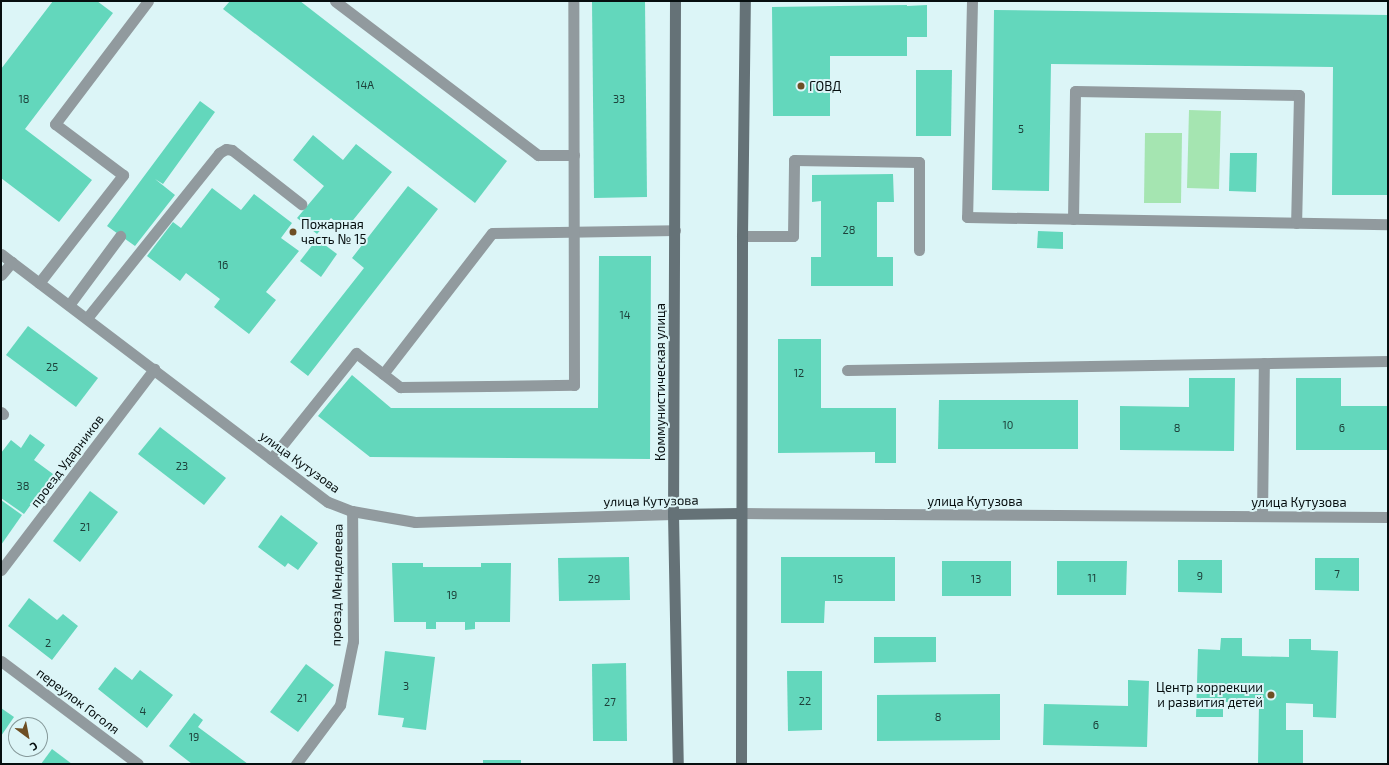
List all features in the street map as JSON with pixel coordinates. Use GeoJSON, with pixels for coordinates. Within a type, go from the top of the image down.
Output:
{"type":"FeatureCollection","features":[{"type":"Feature","properties":{"kind":"main road","name":"Коммунистическая улица"},"geometry":{"type":"LineString","coordinates":[[675,1],[673,514],[678,764]]}},
{"type":"Feature","properties":{"kind":"main road"},"geometry":{"type":"LineString","coordinates":[[741,764],[742,236],[745,1]]}},
{"type":"Feature","properties":{"kind":"main road","name":"улица Кутузова"},"geometry":{"type":"LineString","coordinates":[[673,514],[741,513]]}},
{"type":"Feature","properties":{"kind":"street"},"geometry":{"type":"LineString","coordinates":[[39,283],[123,175],[55,124],[148,1]]}},
{"type":"Feature","properties":{"kind":"street"},"geometry":{"type":"LineString","coordinates":[[335,1],[538,155],[574,155]]}},
{"type":"Feature","properties":{"kind":"street"},"geometry":{"type":"LineString","coordinates":[[271,459],[356,353],[400,387],[574,385],[573,1]]}},
{"type":"Feature","properties":{"kind":"street"},"geometry":{"type":"LineString","coordinates":[[972,1],[967,217],[1388,224]]}},
{"type":"Feature","properties":{"kind":"street"},"geometry":{"type":"LineString","coordinates":[[1073,219],[1075,91],[1299,94],[1296,223]]}},
{"type":"Feature","properties":{"kind":"street"},"geometry":{"type":"LineString","coordinates":[[87,318],[219,153],[226,149],[232,150],[301,204]]}},
{"type":"Feature","properties":{"kind":"street"},"geometry":{"type":"LineString","coordinates":[[742,236],[793,236],[794,160],[919,162],[919,250]]}},
{"type":"Feature","properties":{"kind":"street"},"geometry":{"type":"LineString","coordinates":[[383,374],[492,233],[675,230]]}},
{"type":"Feature","properties":{"kind":"street"},"geometry":{"type":"LineString","coordinates":[[69,305],[120,236]]}},
{"type":"Feature","properties":{"kind":"street","name":"улица Кутузова"},"geometry":{"type":"LineString","coordinates":[[1,254],[328,502],[352,511],[415,522],[673,514]]}},
{"type":"Feature","properties":{"kind":"street"},"geometry":{"type":"LineString","coordinates":[[1,275],[12,262]]}},
{"type":"Feature","properties":{"kind":"street"},"geometry":{"type":"LineString","coordinates":[[847,370],[1388,362]]}},
{"type":"Feature","properties":{"kind":"street"},"geometry":{"type":"LineString","coordinates":[[1262,516],[1264,363]]}},
{"type":"Feature","properties":{"kind":"street","name":"проезд Ударников"},"geometry":{"type":"LineString","coordinates":[[1,570],[154,369]]}},
{"type":"Feature","properties":{"kind":"street","name":"проезд Менделеева"},"geometry":{"type":"LineString","coordinates":[[296,764],[340,705],[353,641],[352,511]]}},
{"type":"Feature","properties":{"kind":"street","name":"улица Кутузова"},"geometry":{"type":"LineString","coordinates":[[741,513],[1388,517]]}},
{"type":"Feature","properties":{"kind":"street","name":"переулок Гоголя"},"geometry":{"type":"LineString","coordinates":[[1,661],[138,764]]}},
{"type":"Feature","properties":{"kind":"green space"},"geometry":{"type":"Polygon","coordinates":[[[1189,110],[1221,111],[1219,189],[1187,188],[1189,110]]]}},
{"type":"Feature","properties":{"kind":"green space"},"geometry":{"type":"Polygon","coordinates":[[[1145,133],[1182,133],[1181,203],[1144,203],[1145,133]]]}},
{"type":"Feature","properties":{"kind":"building"},"geometry":{"type":"Polygon","coordinates":[[[53,1],[97,1],[113,13],[25,129],[92,180],[59,222],[1,178],[1,69],[53,1]]]}},
{"type":"Feature","properties":{"kind":"building"},"geometry":{"type":"Polygon","coordinates":[[[230,1],[300,1],[507,161],[475,203],[223,9],[230,1]]]}},
{"type":"Feature","properties":{"kind":"building"},"geometry":{"type":"Polygon","coordinates":[[[592,1],[645,1],[647,197],[594,198],[592,1]]]}},
{"type":"Feature","properties":{"kind":"building","name":"ГОВД"},"geometry":{"type":"Polygon","coordinates":[[[927,5],[927,37],[907,37],[907,56],[830,56],[830,116],[773,116],[772,7],[927,5]]]}},
{"type":"Feature","properties":{"kind":"building"},"geometry":{"type":"Polygon","coordinates":[[[994,10],[1388,15],[1388,195],[1332,195],[1333,67],[1051,64],[1049,191],[992,190],[994,10]]]}},
{"type":"Feature","properties":{"kind":"building"},"geometry":{"type":"Polygon","coordinates":[[[916,70],[952,70],[951,136],[916,136],[916,70]]]}},
{"type":"Feature","properties":{"kind":"building"},"geometry":{"type":"Polygon","coordinates":[[[200,101],[215,112],[163,184],[155,179],[175,195],[135,246],[107,226],[200,101]]]}},
{"type":"Feature","properties":{"kind":"building"},"geometry":{"type":"Polygon","coordinates":[[[313,135],[343,160],[356,144],[392,172],[345,230],[331,218],[317,234],[297,218],[324,186],[293,160],[313,135]]]}},
{"type":"Feature","properties":{"kind":"building"},"geometry":{"type":"Polygon","coordinates":[[[1230,153],[1257,153],[1256,192],[1229,191],[1230,153]]]}},
{"type":"Feature","properties":{"kind":"building"},"geometry":{"type":"Polygon","coordinates":[[[893,174],[894,202],[877,202],[877,257],[893,257],[893,286],[811,286],[811,257],[821,257],[821,201],[812,202],[812,175],[893,174]]]}},
{"type":"Feature","properties":{"kind":"building"},"geometry":{"type":"Polygon","coordinates":[[[408,186],[438,209],[308,376],[290,362],[364,268],[352,258],[408,186]]]}},
{"type":"Feature","properties":{"kind":"building"},"geometry":{"type":"Polygon","coordinates":[[[212,188],[241,210],[254,194],[292,223],[281,238],[299,251],[266,292],[276,300],[249,334],[214,307],[220,299],[186,273],[180,281],[147,256],[173,222],[181,228],[212,188]]]}},
{"type":"Feature","properties":{"kind":"building"},"geometry":{"type":"Polygon","coordinates":[[[1038,231],[1063,232],[1063,249],[1037,248],[1038,231]]]}},
{"type":"Feature","properties":{"kind":"building"},"geometry":{"type":"Polygon","coordinates":[[[317,239],[337,254],[321,277],[300,261],[317,239]]]}},
{"type":"Feature","properties":{"kind":"building"},"geometry":{"type":"Polygon","coordinates":[[[599,256],[651,256],[650,459],[370,457],[318,416],[352,375],[391,408],[598,408],[599,256]]]}},
{"type":"Feature","properties":{"kind":"building"},"geometry":{"type":"Polygon","coordinates":[[[28,326],[98,378],[76,407],[6,355],[28,326]]]}},
{"type":"Feature","properties":{"kind":"building"},"geometry":{"type":"Polygon","coordinates":[[[778,339],[821,339],[821,408],[896,408],[896,463],[875,463],[875,452],[778,453],[778,339]]]}},
{"type":"Feature","properties":{"kind":"building"},"geometry":{"type":"Polygon","coordinates":[[[1189,378],[1235,378],[1234,451],[1120,450],[1120,406],[1189,407],[1189,378]]]}},
{"type":"Feature","properties":{"kind":"building"},"geometry":{"type":"Polygon","coordinates":[[[1296,378],[1341,378],[1341,406],[1388,406],[1388,450],[1296,450],[1296,378]]]}},
{"type":"Feature","properties":{"kind":"building"},"geometry":{"type":"Polygon","coordinates":[[[939,400],[1078,400],[1078,449],[938,449],[939,400]]]}},
{"type":"Feature","properties":{"kind":"building"},"geometry":{"type":"Polygon","coordinates":[[[160,427],[226,478],[204,505],[138,454],[160,427]]]}},
{"type":"Feature","properties":{"kind":"building"},"geometry":{"type":"Polygon","coordinates":[[[30,434],[45,445],[34,460],[53,474],[24,514],[1,498],[1,453],[11,440],[21,448],[30,434]]]}},
{"type":"Feature","properties":{"kind":"building"},"geometry":{"type":"Polygon","coordinates":[[[90,491],[118,512],[80,562],[53,541],[90,491]]]}},
{"type":"Feature","properties":{"kind":"building"},"geometry":{"type":"Polygon","coordinates":[[[1,500],[22,515],[1,545],[1,500]]]}},
{"type":"Feature","properties":{"kind":"building"},"geometry":{"type":"Polygon","coordinates":[[[281,515],[318,543],[298,570],[288,563],[285,567],[258,547],[281,515]]]}},
{"type":"Feature","properties":{"kind":"building"},"geometry":{"type":"Polygon","coordinates":[[[629,557],[630,600],[559,601],[558,558],[629,557]]]}},
{"type":"Feature","properties":{"kind":"building"},"geometry":{"type":"Polygon","coordinates":[[[781,557],[895,557],[895,601],[825,601],[824,623],[781,623],[781,557]]]}},
{"type":"Feature","properties":{"kind":"building"},"geometry":{"type":"Polygon","coordinates":[[[1315,558],[1359,558],[1359,591],[1315,590],[1315,558]]]}},
{"type":"Feature","properties":{"kind":"building"},"geometry":{"type":"Polygon","coordinates":[[[1178,560],[1222,560],[1222,593],[1178,592],[1178,560]]]}},
{"type":"Feature","properties":{"kind":"building"},"geometry":{"type":"Polygon","coordinates":[[[942,561],[1011,561],[1011,596],[942,596],[942,561]]]}},
{"type":"Feature","properties":{"kind":"building"},"geometry":{"type":"Polygon","coordinates":[[[1057,561],[1127,561],[1126,595],[1057,595],[1057,561]]]}},
{"type":"Feature","properties":{"kind":"building"},"geometry":{"type":"Polygon","coordinates":[[[392,563],[423,563],[423,567],[481,567],[481,563],[511,563],[510,622],[475,622],[475,629],[465,630],[465,622],[436,622],[436,629],[426,629],[426,622],[394,622],[392,563]]]}},
{"type":"Feature","properties":{"kind":"building"},"geometry":{"type":"Polygon","coordinates":[[[29,598],[57,620],[63,614],[78,626],[52,660],[8,626],[29,598]]]}},
{"type":"Feature","properties":{"kind":"building"},"geometry":{"type":"Polygon","coordinates":[[[874,637],[936,637],[936,662],[874,663],[874,637]]]}},
{"type":"Feature","properties":{"kind":"building"},"geometry":{"type":"Polygon","coordinates":[[[1221,638],[1242,638],[1242,656],[1289,657],[1289,639],[1311,639],[1311,650],[1338,651],[1336,718],[1313,717],[1313,704],[1286,703],[1286,730],[1303,730],[1303,764],[1258,764],[1259,703],[1223,702],[1223,717],[1196,717],[1198,649],[1220,650],[1221,638]]]}},
{"type":"Feature","properties":{"kind":"building"},"geometry":{"type":"Polygon","coordinates":[[[385,651],[435,657],[426,730],[402,727],[404,718],[378,715],[385,651]]]}},
{"type":"Feature","properties":{"kind":"building"},"geometry":{"type":"Polygon","coordinates":[[[626,663],[627,741],[593,741],[592,664],[626,663]]]}},
{"type":"Feature","properties":{"kind":"building"},"geometry":{"type":"Polygon","coordinates":[[[306,664],[334,685],[298,732],[270,712],[306,664]]]}},
{"type":"Feature","properties":{"kind":"building"},"geometry":{"type":"Polygon","coordinates":[[[115,667],[132,680],[140,670],[173,695],[147,728],[98,689],[115,667]]]}},
{"type":"Feature","properties":{"kind":"building"},"geometry":{"type":"Polygon","coordinates":[[[787,671],[822,671],[822,730],[788,731],[787,671]]]}},
{"type":"Feature","properties":{"kind":"building"},"geometry":{"type":"Polygon","coordinates":[[[1128,680],[1149,681],[1147,747],[1043,745],[1044,704],[1128,706],[1128,680]]]}},
{"type":"Feature","properties":{"kind":"building"},"geometry":{"type":"Polygon","coordinates":[[[1000,694],[1000,740],[877,741],[877,695],[1000,694]]]}},
{"type":"Feature","properties":{"kind":"building"},"geometry":{"type":"Polygon","coordinates":[[[1,708],[14,717],[8,717],[8,726],[1,736],[1,708]]]}},
{"type":"Feature","properties":{"kind":"building"},"geometry":{"type":"Polygon","coordinates":[[[194,713],[203,720],[198,727],[248,764],[192,764],[169,746],[194,713]]]}},
{"type":"Feature","properties":{"kind":"building"},"geometry":{"type":"Polygon","coordinates":[[[52,749],[72,764],[41,764],[46,757],[48,757],[52,749]]]}},
{"type":"Feature","properties":{"kind":"building"},"geometry":{"type":"Polygon","coordinates":[[[483,760],[521,760],[521,764],[483,764],[483,760]]]}},
{"type":"Feature","properties":{"kind":"place","name":"ГОВД"},"geometry":{"type":"Point","coordinates":[801,86]}},
{"type":"Feature","properties":{"kind":"place","name":"Пожарная часть № 15"},"geometry":{"type":"Point","coordinates":[293,232]}},
{"type":"Feature","properties":{"kind":"place","name":"Центр коррекции и развития детей"},"geometry":{"type":"Point","coordinates":[1271,695]}}]}
